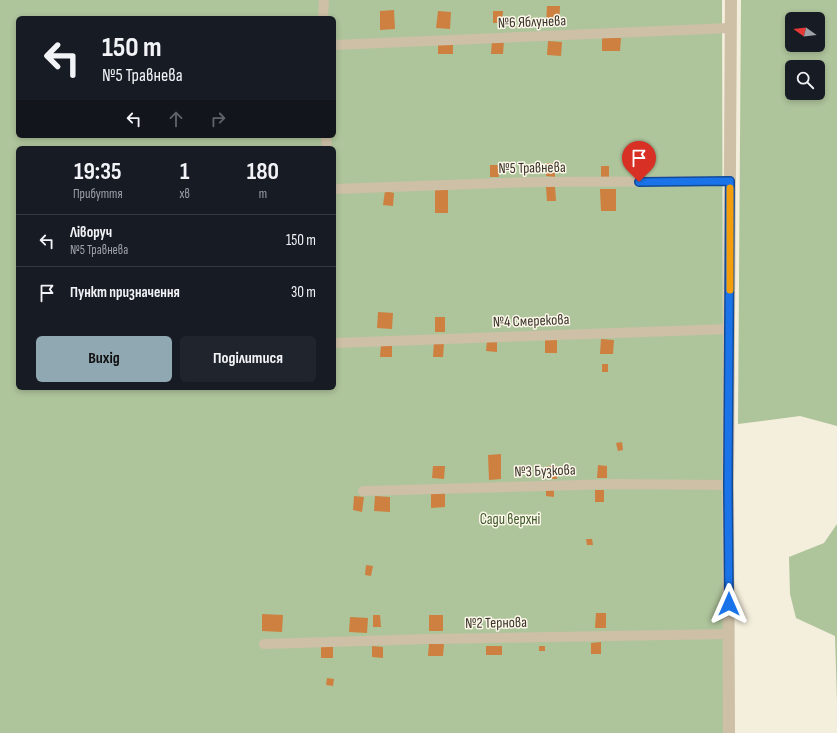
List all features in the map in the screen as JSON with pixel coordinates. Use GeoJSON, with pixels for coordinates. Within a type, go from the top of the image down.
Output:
{"type":"FeatureCollection","features":[{"type":"Feature","properties":{"kind":"street"},"geometry":{"type":"LineString","coordinates":[[729,733],[728,485],[731,0]]}},
{"type":"Feature","properties":{"kind":"lane"},"geometry":{"type":"LineString","coordinates":[[323,16],[324,0]]}},
{"type":"Feature","properties":{"kind":"lane","name":"№6 Яблунева"},"geometry":{"type":"LineString","coordinates":[[336,45],[730,28]]}},
{"type":"Feature","properties":{"kind":"lane","name":"№5 Травнева"},"geometry":{"type":"LineString","coordinates":[[336,189],[532,182],[730,181]]}},
{"type":"Feature","properties":{"kind":"lane","name":"№4 Смерекова"},"geometry":{"type":"LineString","coordinates":[[336,343],[730,329]]}},
{"type":"Feature","properties":{"kind":"lane","name":"№3 Бузкова"},"geometry":{"type":"LineString","coordinates":[[363,492],[615,484],[728,485]]}},
{"type":"Feature","properties":{"kind":"lane","name":"№2 Тернова"},"geometry":{"type":"LineString","coordinates":[[264,644],[435,639],[729,634]]}},
{"type":"Feature","properties":{"kind":"green space","name":"Сади верхні"},"geometry":{"type":"Polygon","coordinates":[[[0,0],[722,0],[724,733],[0,733],[0,0]]]}},
{"type":"Feature","properties":{"kind":"green space"},"geometry":{"type":"Polygon","coordinates":[[[741,0],[837,0],[837,426],[800,416],[738,424],[741,0]]]}},
{"type":"Feature","properties":{"kind":"green space"},"geometry":{"type":"Polygon","coordinates":[[[837,524],[837,702],[835,636],[796,618],[790,594],[789,557],[824,543],[837,524]]]}},
{"type":"Feature","properties":{"kind":"building"},"geometry":{"type":"Polygon","coordinates":[[[547,6],[560,6],[559,24],[546,24],[547,6]]]}},
{"type":"Feature","properties":{"kind":"building"},"geometry":{"type":"Polygon","coordinates":[[[394,10],[395,29],[380,30],[380,11],[394,10]]]}},
{"type":"Feature","properties":{"kind":"building"},"geometry":{"type":"Polygon","coordinates":[[[438,11],[451,12],[450,29],[436,28],[438,11]]]}},
{"type":"Feature","properties":{"kind":"building"},"geometry":{"type":"Polygon","coordinates":[[[493,11],[503,11],[502,23],[493,23],[493,11]]]}},
{"type":"Feature","properties":{"kind":"building"},"geometry":{"type":"Polygon","coordinates":[[[602,38],[621,38],[620,51],[602,51],[602,38]]]}},
{"type":"Feature","properties":{"kind":"building"},"geometry":{"type":"Polygon","coordinates":[[[492,40],[504,41],[503,54],[491,54],[492,40]]]}},
{"type":"Feature","properties":{"kind":"building"},"geometry":{"type":"Polygon","coordinates":[[[548,41],[562,42],[561,56],[547,55],[548,41]]]}},
{"type":"Feature","properties":{"kind":"building"},"geometry":{"type":"Polygon","coordinates":[[[438,42],[453,42],[453,54],[438,54],[438,42]]]}},
{"type":"Feature","properties":{"kind":"building"},"geometry":{"type":"Polygon","coordinates":[[[546,163],[555,163],[555,177],[546,176],[546,163]]]}},
{"type":"Feature","properties":{"kind":"building"},"geometry":{"type":"Polygon","coordinates":[[[490,165],[498,165],[499,177],[490,177],[490,165]]]}},
{"type":"Feature","properties":{"kind":"building"},"geometry":{"type":"Polygon","coordinates":[[[601,166],[609,166],[609,178],[601,177],[601,166]]]}},
{"type":"Feature","properties":{"kind":"building"},"geometry":{"type":"Polygon","coordinates":[[[555,186],[556,201],[547,201],[546,187],[555,186]]]}},
{"type":"Feature","properties":{"kind":"building"},"geometry":{"type":"Polygon","coordinates":[[[600,189],[616,189],[616,211],[601,211],[600,189]]]}},
{"type":"Feature","properties":{"kind":"building"},"geometry":{"type":"Polygon","coordinates":[[[435,190],[448,190],[448,213],[435,213],[435,190]]]}},
{"type":"Feature","properties":{"kind":"building"},"geometry":{"type":"Polygon","coordinates":[[[385,191],[394,193],[393,206],[383,205],[385,191]]]}},
{"type":"Feature","properties":{"kind":"building"},"geometry":{"type":"Polygon","coordinates":[[[378,312],[393,313],[392,329],[377,328],[378,312]]]}},
{"type":"Feature","properties":{"kind":"building"},"geometry":{"type":"Polygon","coordinates":[[[435,317],[445,317],[445,332],[435,332],[435,317]]]}},
{"type":"Feature","properties":{"kind":"building"},"geometry":{"type":"Polygon","coordinates":[[[545,339],[557,339],[557,353],[545,353],[545,339]]]}},
{"type":"Feature","properties":{"kind":"building"},"geometry":{"type":"Polygon","coordinates":[[[601,339],[614,340],[613,354],[600,354],[601,339]]]}},
{"type":"Feature","properties":{"kind":"building"},"geometry":{"type":"Polygon","coordinates":[[[487,340],[497,340],[497,352],[486,351],[487,340]]]}},
{"type":"Feature","properties":{"kind":"building"},"geometry":{"type":"Polygon","coordinates":[[[434,342],[444,343],[443,357],[433,357],[434,342]]]}},
{"type":"Feature","properties":{"kind":"building"},"geometry":{"type":"Polygon","coordinates":[[[381,344],[392,345],[392,357],[380,357],[381,344]]]}},
{"type":"Feature","properties":{"kind":"building"},"geometry":{"type":"Polygon","coordinates":[[[602,364],[608,364],[608,372],[602,372],[602,364]]]}},
{"type":"Feature","properties":{"kind":"building"},"geometry":{"type":"Polygon","coordinates":[[[622,442],[623,450],[618,451],[616,443],[622,442]]]}},
{"type":"Feature","properties":{"kind":"building"},"geometry":{"type":"Polygon","coordinates":[[[501,454],[501,479],[489,480],[488,455],[501,454]]]}},
{"type":"Feature","properties":{"kind":"building"},"geometry":{"type":"Polygon","coordinates":[[[598,465],[607,466],[607,478],[597,478],[598,465]]]}},
{"type":"Feature","properties":{"kind":"building"},"geometry":{"type":"Polygon","coordinates":[[[433,466],[445,466],[444,479],[432,478],[433,466]]]}},
{"type":"Feature","properties":{"kind":"building"},"geometry":{"type":"Polygon","coordinates":[[[547,466],[557,466],[557,479],[547,479],[547,466]]]}},
{"type":"Feature","properties":{"kind":"building"},"geometry":{"type":"Polygon","coordinates":[[[546,489],[554,489],[554,497],[546,496],[546,489]]]}},
{"type":"Feature","properties":{"kind":"building"},"geometry":{"type":"Polygon","coordinates":[[[595,490],[604,490],[604,502],[595,502],[595,490]]]}},
{"type":"Feature","properties":{"kind":"building"},"geometry":{"type":"Polygon","coordinates":[[[431,493],[445,493],[445,507],[431,508],[431,493]]]}},
{"type":"Feature","properties":{"kind":"building"},"geometry":{"type":"Polygon","coordinates":[[[354,496],[364,497],[362,512],[353,510],[354,496]]]}},
{"type":"Feature","properties":{"kind":"building"},"geometry":{"type":"Polygon","coordinates":[[[375,496],[390,497],[390,512],[374,511],[375,496]]]}},
{"type":"Feature","properties":{"kind":"building"},"geometry":{"type":"Polygon","coordinates":[[[586,539],[592,539],[593,545],[587,545],[586,539]]]}},
{"type":"Feature","properties":{"kind":"building"},"geometry":{"type":"Polygon","coordinates":[[[366,565],[373,566],[371,576],[365,575],[366,565]]]}},
{"type":"Feature","properties":{"kind":"building"},"geometry":{"type":"Polygon","coordinates":[[[596,613],[606,613],[606,628],[595,628],[596,613]]]}},
{"type":"Feature","properties":{"kind":"building"},"geometry":{"type":"Polygon","coordinates":[[[262,614],[283,615],[282,632],[262,631],[262,614]]]}},
{"type":"Feature","properties":{"kind":"building"},"geometry":{"type":"Polygon","coordinates":[[[373,615],[380,615],[381,627],[373,627],[373,615]]]}},
{"type":"Feature","properties":{"kind":"building"},"geometry":{"type":"Polygon","coordinates":[[[429,615],[443,615],[443,631],[429,631],[429,615]]]}},
{"type":"Feature","properties":{"kind":"building"},"geometry":{"type":"Polygon","coordinates":[[[350,617],[368,618],[367,633],[349,632],[350,617]]]}},
{"type":"Feature","properties":{"kind":"building"},"geometry":{"type":"Polygon","coordinates":[[[601,642],[601,654],[591,654],[591,643],[601,642]]]}},
{"type":"Feature","properties":{"kind":"building"},"geometry":{"type":"Polygon","coordinates":[[[429,644],[444,644],[443,656],[428,656],[429,644]]]}},
{"type":"Feature","properties":{"kind":"building"},"geometry":{"type":"Polygon","coordinates":[[[321,646],[333,646],[333,658],[321,658],[321,646]]]}},
{"type":"Feature","properties":{"kind":"building"},"geometry":{"type":"Polygon","coordinates":[[[372,646],[383,647],[383,658],[372,657],[372,646]]]}},
{"type":"Feature","properties":{"kind":"building"},"geometry":{"type":"Polygon","coordinates":[[[486,646],[502,646],[502,655],[486,655],[486,646]]]}},
{"type":"Feature","properties":{"kind":"building"},"geometry":{"type":"Polygon","coordinates":[[[539,646],[545,646],[545,651],[539,651],[539,646]]]}},
{"type":"Feature","properties":{"kind":"building"},"geometry":{"type":"Polygon","coordinates":[[[327,678],[334,679],[333,686],[326,685],[327,678]]]}},
{"type":"Feature","properties":{"kind":"slow traffic"},"geometry":{"type":"LineString","coordinates":[[730,188],[730,290]]}},
{"type":"Feature","properties":{"kind":"route"},"geometry":{"type":"LineString","coordinates":[[639,182],[730,181],[728,485],[729,604]]}}]}
